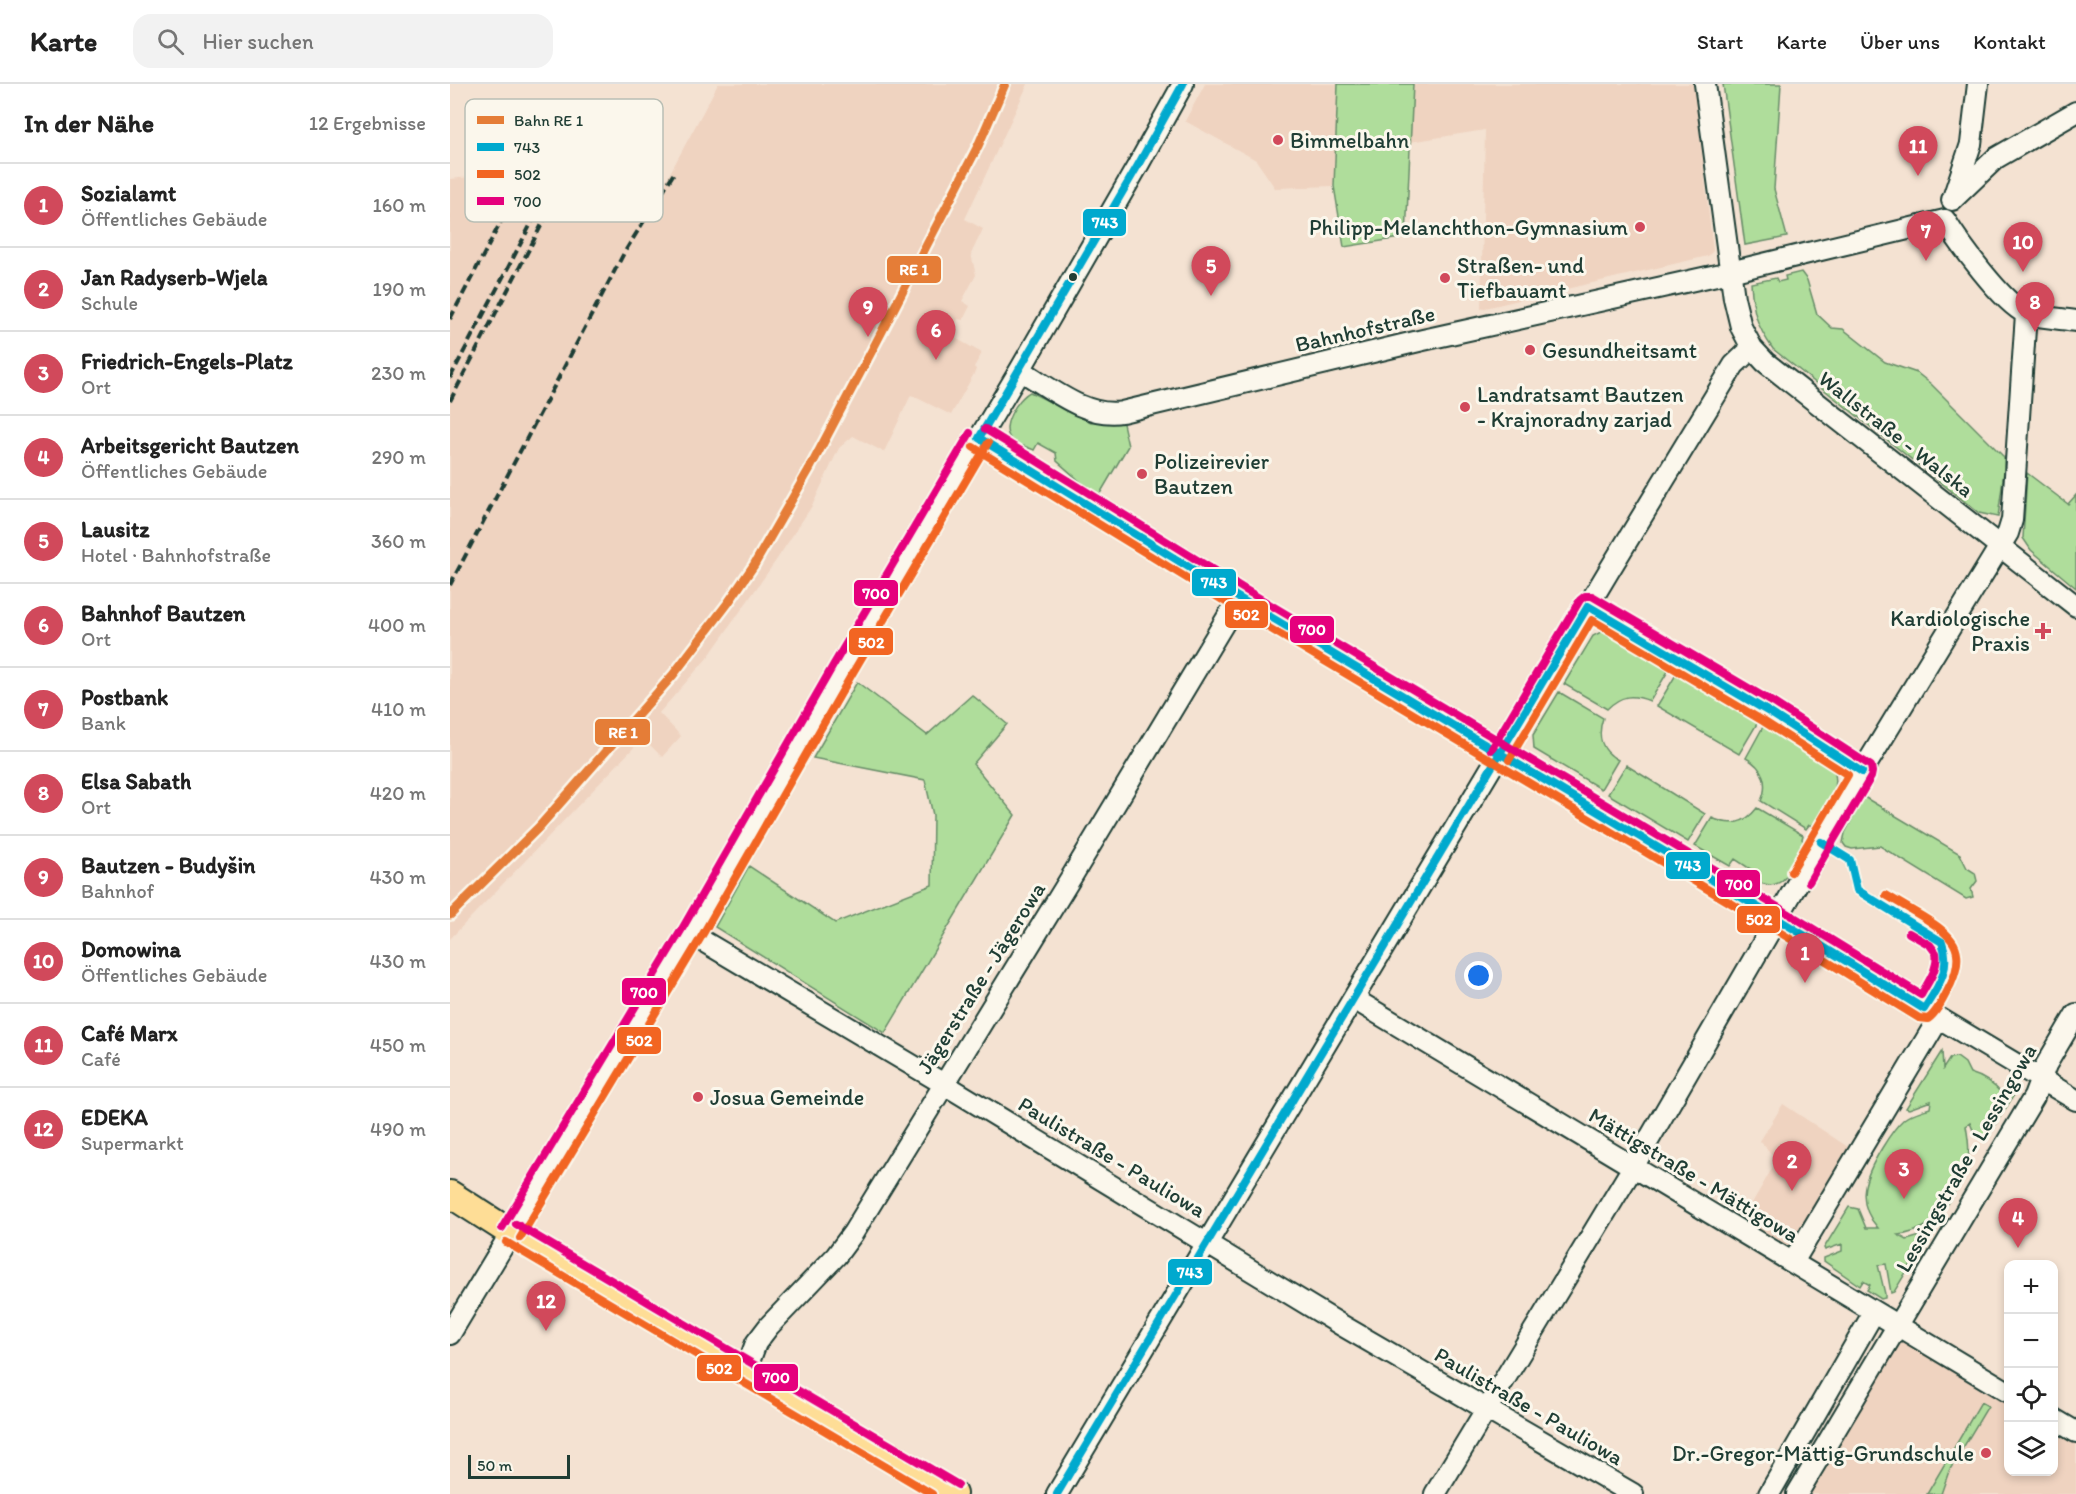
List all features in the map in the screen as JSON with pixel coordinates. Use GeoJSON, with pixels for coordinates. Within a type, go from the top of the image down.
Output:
{"type":"FeatureCollection","features":[{"type":"Feature","properties":{"kind":"main road"},"geometry":{"type":"LineString","coordinates":[[450,1194],[511,1233],[953,1494]]}},
{"type":"Feature","properties":{"kind":"street"},"geometry":{"type":"LineString","coordinates":[[450,1334],[691,934],[867,628],[1020,370],[1183,84]]}},
{"type":"Feature","properties":{"kind":"street","name":"Wallstraße - Walska"},"geometry":{"type":"LineString","coordinates":[[1705,84],[1730,272],[1741,327],[1752,348],[1765,362],[1829,413],[2076,606]]}},
{"type":"Feature","properties":{"kind":"street"},"geometry":{"type":"LineString","coordinates":[[1978,84],[1971,144],[1945,220],[1957,239],[2011,304],[2026,314],[2076,321]]}},
{"type":"Feature","properties":{"kind":"street"},"geometry":{"type":"LineString","coordinates":[[1952,200],[1996,158],[2076,112]]}},
{"type":"Feature","properties":{"kind":"street"},"geometry":{"type":"LineString","coordinates":[[1971,144],[1996,158]]}},
{"type":"Feature","properties":{"kind":"street","name":"Bahnhofstraße"},"geometry":{"type":"LineString","coordinates":[[1020,370],[1085,409],[1113,414],[1474,328],[1730,272],[1945,220]]}},
{"type":"Feature","properties":{"kind":"street"},"geometry":{"type":"LineString","coordinates":[[1435,1494],[1634,1167],[1862,772],[2001,546],[2012,520],[2026,314]]}},
{"type":"Feature","properties":{"kind":"street"},"geometry":{"type":"LineString","coordinates":[[1057,1494],[1734,365],[1752,348]]}},
{"type":"Feature","properties":{"kind":"street"},"geometry":{"type":"LineString","coordinates":[[979,438],[1239,598],[2076,1100]]}},
{"type":"Feature","properties":{"kind":"street","name":"Jägerstraße - Jägerowa"},"geometry":{"type":"LineString","coordinates":[[746,1370],[756,1343],[768,1326],[836,1256],[853,1233],[1239,598]]}},
{"type":"Feature","properties":{"kind":"street"},"geometry":{"type":"LineString","coordinates":[[1588,606],[1769,712],[1862,772]]}},
{"type":"Feature","properties":{"kind":"street","name":"Paulistraße - Pauliowa"},"geometry":{"type":"LineString","coordinates":[[691,934],[944,1084],[1343,1326],[1633,1494]]}},
{"type":"Feature","properties":{"kind":"street","name":"Mättigstraße - Mättigowa"},"geometry":{"type":"LineString","coordinates":[[1354,999],[2004,1390]]}},
{"type":"Feature","properties":{"kind":"street","name":"Lessingstraße - Lessingowa"},"geometry":{"type":"LineString","coordinates":[[1797,1494],[2034,1097],[2040,1079],[2076,1014]]}},
{"type":"Feature","properties":{"kind":"street"},"geometry":{"type":"LineString","coordinates":[[1793,1262],[1939,1018]]}},
{"type":"Feature","properties":{"kind":"street"},"geometry":{"type":"LineString","coordinates":[[1769,1494],[1874,1312]]}},
{"type":"Feature","properties":{"kind":"street"},"geometry":{"type":"LineString","coordinates":[[2058,1421],[2076,1432]]}},
{"type":"Feature","properties":{"kind":"shaded area"},"geometry":{"type":"Polygon","coordinates":[[[718,84],[1028,84],[965,219],[983,229],[971,254],[976,275],[962,301],[970,306],[963,320],[958,319],[950,335],[982,353],[974,367],[975,372],[951,415],[911,395],[884,452],[853,436],[839,448],[812,506],[775,562],[708,657],[659,713],[681,736],[662,757],[643,738],[450,939],[450,179],[465,178],[465,222],[663,222],[663,186],[718,84]]]}},
{"type":"Feature","properties":{"kind":"shaded area","name":"Bimmelbahn"},"geometry":{"type":"Polygon","coordinates":[[[1205,84],[1338,84],[1334,186],[1275,188],[1256,160],[1185,121],[1205,84]]]}},
{"type":"Feature","properties":{"kind":"shaded area"},"geometry":{"type":"Polygon","coordinates":[[[1413,84],[1694,84],[1713,251],[1708,256],[1481,309],[1485,130],[1410,142],[1413,84]]]}},
{"type":"Feature","properties":{"kind":"shaded area"},"geometry":{"type":"Polygon","coordinates":[[[1783,1104],[1851,1149],[1790,1249],[1741,1222],[1777,1160],[1760,1141],[1783,1104]]]}},
{"type":"Feature","properties":{"kind":"shaded area"},"geometry":{"type":"Polygon","coordinates":[[[1899,1339],[2004,1402],[2004,1476],[2058,1476],[2058,1432],[2076,1443],[2076,1494],[1806,1494],[1899,1339]]]}},
{"type":"Feature","properties":{"kind":"green space"},"geometry":{"type":"Polygon","coordinates":[[[1338,84],[1413,84],[1406,237],[1344,247],[1334,186],[1338,84]]]}},
{"type":"Feature","properties":{"kind":"green space"},"geometry":{"type":"Polygon","coordinates":[[[1723,84],[1781,84],[1774,189],[1787,237],[1745,245],[1723,84]]]}},
{"type":"Feature","properties":{"kind":"green space"},"geometry":{"type":"Polygon","coordinates":[[[1801,272],[1807,280],[1817,314],[1832,328],[1843,329],[1885,362],[1917,373],[1931,384],[2004,457],[1998,517],[1979,513],[1773,349],[1756,318],[1751,283],[1776,278],[1778,282],[1786,280],[1785,276],[1801,272]]]}},
{"type":"Feature","properties":{"kind":"green space"},"geometry":{"type":"Polygon","coordinates":[[[1030,392],[1091,422],[1122,419],[1128,446],[1098,497],[1057,461],[1056,453],[1038,443],[1034,450],[1023,446],[1014,442],[1008,435],[1008,421],[1011,414],[1020,400],[1030,392]]]}},
{"type":"Feature","properties":{"kind":"green space"},"geometry":{"type":"Polygon","coordinates":[[[2027,473],[2068,504],[2076,495],[2076,588],[2031,550],[2023,538],[2027,473]]]}},
{"type":"Feature","properties":{"kind":"green space"},"geometry":{"type":"Polygon","coordinates":[[[1603,631],[1609,632],[1670,668],[1650,701],[1638,697],[1627,697],[1607,709],[1564,684],[1593,636],[1603,631]]]}},
{"type":"Feature","properties":{"kind":"green space"},"geometry":{"type":"Polygon","coordinates":[[[1677,673],[1758,722],[1739,754],[1657,706],[1677,673]]]}},
{"type":"Feature","properties":{"kind":"green space"},"geometry":{"type":"Polygon","coordinates":[[[857,682],[927,735],[972,695],[1007,724],[973,764],[1015,815],[885,1033],[715,927],[749,866],[835,923],[932,885],[933,815],[925,780],[813,758],[857,682]]]}},
{"type":"Feature","properties":{"kind":"green space"},"geometry":{"type":"Polygon","coordinates":[[[1559,692],[1603,718],[1600,737],[1607,752],[1618,760],[1601,789],[1534,749],[1533,735],[1559,692]]]}},
{"type":"Feature","properties":{"kind":"green space"},"geometry":{"type":"Polygon","coordinates":[[[1764,725],[1830,765],[1834,772],[1835,788],[1815,825],[1809,825],[1806,829],[1761,801],[1764,788],[1763,776],[1757,766],[1746,758],[1764,725]]]}},
{"type":"Feature","properties":{"kind":"green space"},"geometry":{"type":"Polygon","coordinates":[[[1626,765],[1705,814],[1688,842],[1608,794],[1626,765]]]}},
{"type":"Feature","properties":{"kind":"green space"},"geometry":{"type":"Polygon","coordinates":[[[1864,797],[1960,854],[1967,868],[1975,873],[1977,881],[1971,889],[1973,897],[1966,899],[1880,846],[1852,849],[1846,847],[1843,843],[1845,833],[1864,797]]]}},
{"type":"Feature","properties":{"kind":"green space"},"geometry":{"type":"Polygon","coordinates":[[[1757,808],[1803,835],[1804,844],[1794,864],[1789,873],[1777,884],[1760,883],[1748,877],[1752,870],[1735,859],[1730,866],[1695,846],[1712,818],[1731,823],[1742,821],[1757,808]]]}},
{"type":"Feature","properties":{"kind":"green space"},"geometry":{"type":"Polygon","coordinates":[[[1942,1051],[1943,1069],[1950,1058],[1957,1057],[1965,1063],[1970,1073],[1988,1081],[2003,1095],[2014,1092],[2014,1095],[1987,1138],[1976,1137],[1970,1123],[1966,1126],[1969,1156],[1958,1185],[1947,1204],[1929,1224],[1898,1235],[1907,1240],[1930,1233],[1894,1292],[1891,1293],[1886,1264],[1878,1265],[1885,1294],[1885,1298],[1881,1299],[1867,1290],[1870,1285],[1863,1281],[1860,1286],[1824,1261],[1824,1258],[1842,1251],[1842,1244],[1825,1250],[1824,1248],[1849,1207],[1858,1209],[1866,1228],[1878,1228],[1866,1208],[1864,1198],[1867,1178],[1889,1137],[1904,1119],[1930,1108],[1931,1101],[1906,1108],[1942,1051]]]}},
{"type":"Feature","properties":{"kind":"green space"},"geometry":{"type":"Polygon","coordinates":[[[1981,1402],[1988,1406],[1949,1471],[1941,1494],[1927,1494],[1981,1402]]]}},
{"type":"Feature","properties":{"kind":"railway"},"geometry":{"type":"LineString","coordinates":[[663,191],[674,173]]}},
{"type":"Feature","properties":{"kind":"railway"},"geometry":{"type":"LineString","coordinates":[[450,319],[501,222]]}},
{"type":"Feature","properties":{"kind":"railway"},"geometry":{"type":"LineString","coordinates":[[450,378],[532,222]]}},
{"type":"Feature","properties":{"kind":"railway"},"geometry":{"type":"LineString","coordinates":[[450,401],[543,222]]}},
{"type":"Feature","properties":{"kind":"railway"},"geometry":{"type":"LineString","coordinates":[[450,585],[624,253],[643,222]]}},
{"type":"Feature","properties":{"kind":"transit line"},"geometry":{"type":"LineString","coordinates":[[450,915],[539,827],[673,675],[754,565],[810,468],[878,339],[978,146],[1005,84]]}},
{"type":"Feature","properties":{"kind":"transit line","name":"743"},"geometry":{"type":"LineString","coordinates":[[979,438],[1183,84]]}},
{"type":"Feature","properties":{"kind":"transit line","name":"700"},"geometry":{"type":"LineString","coordinates":[[985,429],[1244,589],[1921,995],[1934,969],[1936,953],[1930,945],[1909,933]]}},
{"type":"Feature","properties":{"kind":"transit line","name":"700"},"geometry":{"type":"LineString","coordinates":[[502,1228],[682,929],[970,433]]}},
{"type":"Feature","properties":{"kind":"transit line","name":"743"},"geometry":{"type":"LineString","coordinates":[[979,438],[1239,598],[1776,918],[1924,1009]]}},
{"type":"Feature","properties":{"kind":"transit line","name":"502"},"geometry":{"type":"LineString","coordinates":[[520,1238],[700,939],[988,443]]}},
{"type":"Feature","properties":{"kind":"transit line","name":"502"},"geometry":{"type":"LineString","coordinates":[[973,447],[1234,607],[1771,927],[1919,1018],[1928,1019],[1938,1008],[1951,984],[1956,972],[1957,952],[1954,944],[1942,930],[1886,895]]}},
{"type":"Feature","properties":{"kind":"transit line","name":"700"},"geometry":{"type":"LineString","coordinates":[[1491,750],[1580,600],[1585,596],[1592,596],[1774,703],[1871,766],[1871,777],[1809,882]]}},
{"type":"Feature","properties":{"kind":"transit line","name":"743"},"geometry":{"type":"LineString","coordinates":[[1588,606],[1769,712],[1862,772]]}},
{"type":"Feature","properties":{"kind":"transit line","name":"743"},"geometry":{"type":"LineString","coordinates":[[1057,1494],[1588,606]]}},
{"type":"Feature","properties":{"kind":"transit line","name":"502"},"geometry":{"type":"LineString","coordinates":[[1509,760],[1592,620],[1763,721],[1848,775],[1791,872]]}},
{"type":"Feature","properties":{"kind":"transit line","name":"743"},"geometry":{"type":"LineString","coordinates":[[1821,842],[1850,860],[1857,890],[1942,942],[1945,951],[1942,977],[1924,1009]]}},
{"type":"Feature","properties":{"kind":"transit line","name":"700"},"geometry":{"type":"LineString","coordinates":[[516,1224],[958,1485]]}},
{"type":"Feature","properties":{"kind":"transit line","name":"502"},"geometry":{"type":"LineString","coordinates":[[506,1242],[932,1494]]}},
{"type":"Feature","properties":{"kind":"place","name":"Bimmelbahn"},"geometry":{"type":"Point","coordinates":[1278,140]}},
{"type":"Feature","properties":{"kind":"place","name":"Café Marx"},"geometry":{"type":"Point","coordinates":[1918,176]}},
{"type":"Feature","properties":{"kind":"place","name":"Philipp-Melanchthon-Gymnasium"},"geometry":{"type":"Point","coordinates":[1640,227]}},
{"type":"Feature","properties":{"kind":"place","name":"Postbank"},"geometry":{"type":"Point","coordinates":[1926,261]}},
{"type":"Feature","properties":{"kind":"place","name":"Domowina"},"geometry":{"type":"Point","coordinates":[2023,272]}},
{"type":"Feature","properties":{"kind":"place","name":"Straßen- und Tiefbauamt"},"geometry":{"type":"Point","coordinates":[1445,278]}},
{"type":"Feature","properties":{"kind":"place","name":"Lausitz"},"geometry":{"type":"Point","coordinates":[1211,296]}},
{"type":"Feature","properties":{"kind":"place","name":"Elsa Sabath"},"geometry":{"type":"Point","coordinates":[2035,332]}},
{"type":"Feature","properties":{"kind":"place","name":"Bautzen - Budyšin"},"geometry":{"type":"Point","coordinates":[868,337]}},
{"type":"Feature","properties":{"kind":"place","name":"Gesundheitsamt"},"geometry":{"type":"Point","coordinates":[1530,350]}},
{"type":"Feature","properties":{"kind":"place","name":"Bahnhof Bautzen"},"geometry":{"type":"Point","coordinates":[936,360]}},
{"type":"Feature","properties":{"kind":"place","name":"Landratsamt Bautzen - Krajnoradny zarjad"},"geometry":{"type":"Point","coordinates":[1465,407]}},
{"type":"Feature","properties":{"kind":"place","name":"Polizeirevier Bautzen"},"geometry":{"type":"Point","coordinates":[1142,474]}},
{"type":"Feature","properties":{"kind":"place","name":"Kardiologische Praxis"},"geometry":{"type":"Point","coordinates":[2043,631]}},
{"type":"Feature","properties":{"kind":"place","name":"Sozialamt"},"geometry":{"type":"Point","coordinates":[1805,983]}},
{"type":"Feature","properties":{"kind":"place","name":"Josua Gemeinde"},"geometry":{"type":"Point","coordinates":[698,1097]}},
{"type":"Feature","properties":{"kind":"place","name":"Jan Radyserb-Wjela"},"geometry":{"type":"Point","coordinates":[1792,1191]}},
{"type":"Feature","properties":{"kind":"place","name":"Friedrich-Engels-Platz"},"geometry":{"type":"Point","coordinates":[1904,1199]}},
{"type":"Feature","properties":{"kind":"place","name":"Arbeitsgericht Bautzen"},"geometry":{"type":"Point","coordinates":[2018,1248]}},
{"type":"Feature","properties":{"kind":"place","name":"EDEKA"},"geometry":{"type":"Point","coordinates":[546,1331]}},
{"type":"Feature","properties":{"kind":"place","name":"Dr.-Gregor-Mättig-Grundschule"},"geometry":{"type":"Point","coordinates":[1986,1453]}}]}
